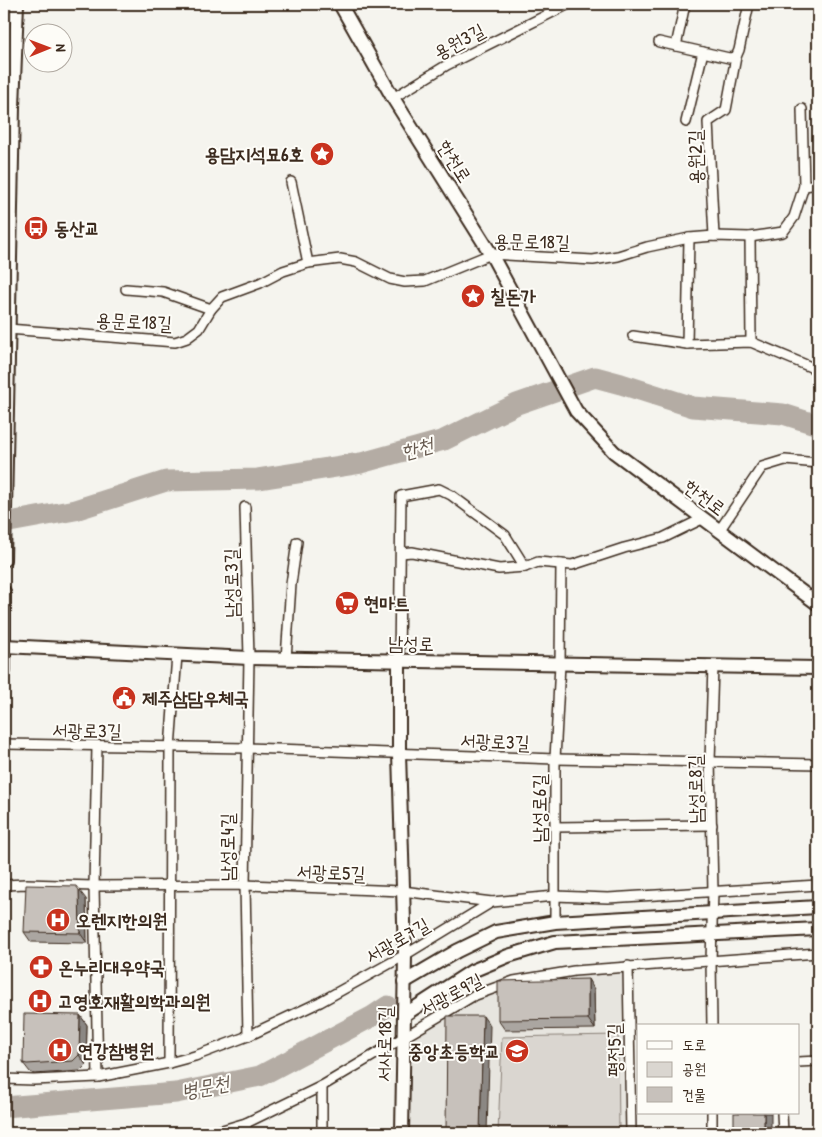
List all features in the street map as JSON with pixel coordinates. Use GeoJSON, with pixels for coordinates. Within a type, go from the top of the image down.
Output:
{"type":"FeatureCollection","features":[{"type":"Feature","properties":{"kind":"street"},"geometry":{"type":"LineString","coordinates":[[4,560],[5,412],[8,329],[6,312],[17,4]]}},
{"type":"Feature","properties":{"kind":"street","name":"한천로"},"geometry":{"type":"LineString","coordinates":[[340,4],[393,98],[491,254],[576,411],[614,452],[818,604]]}},
{"type":"Feature","properties":{"kind":"street","name":"용원3길"},"geometry":{"type":"LineString","coordinates":[[393,98],[447,65],[569,4]]}},
{"type":"Feature","properties":{"kind":"street"},"geometry":{"type":"LineString","coordinates":[[676,46],[685,4]]}},
{"type":"Feature","properties":{"kind":"street","name":"용원2길"},"geometry":{"type":"LineString","coordinates":[[714,236],[708,122],[726,110],[749,4]]}},
{"type":"Feature","properties":{"kind":"street"},"geometry":{"type":"LineString","coordinates":[[659,42],[736,58]]}},
{"type":"Feature","properties":{"kind":"street"},"geometry":{"type":"LineString","coordinates":[[686,122],[703,52]]}},
{"type":"Feature","properties":{"kind":"street","name":"용문로18길"},"geometry":{"type":"LineString","coordinates":[[8,329],[175,342],[187,338],[199,329],[211,309],[222,297],[308,262],[340,259],[356,262],[390,279],[405,282],[425,281],[491,254],[593,260],[618,256],[647,247],[689,238],[750,236],[783,232],[794,217],[804,186],[802,109]]}},
{"type":"Feature","properties":{"kind":"street"},"geometry":{"type":"LineString","coordinates":[[291,182],[308,262]]}},
{"type":"Feature","properties":{"kind":"street"},"geometry":{"type":"LineString","coordinates":[[804,186],[818,184]]}},
{"type":"Feature","properties":{"kind":"street"},"geometry":{"type":"LineString","coordinates":[[750,236],[751,342]]}},
{"type":"Feature","properties":{"kind":"street"},"geometry":{"type":"LineString","coordinates":[[687,344],[689,238]]}},
{"type":"Feature","properties":{"kind":"street"},"geometry":{"type":"LineString","coordinates":[[126,289],[163,292],[211,309]]}},
{"type":"Feature","properties":{"kind":"street"},"geometry":{"type":"LineString","coordinates":[[633,336],[687,344],[751,342],[818,370]]}},
{"type":"Feature","properties":{"kind":"street"},"geometry":{"type":"LineString","coordinates":[[718,531],[762,468],[785,460],[818,463]]}},
{"type":"Feature","properties":{"kind":"street"},"geometry":{"type":"LineString","coordinates":[[405,955],[399,754],[401,496],[439,489],[451,495],[505,535],[525,567]]}},
{"type":"Feature","properties":{"kind":"street","name":"남성로3길"},"geometry":{"type":"LineString","coordinates":[[245,507],[249,658]]}},
{"type":"Feature","properties":{"kind":"street"},"geometry":{"type":"LineString","coordinates":[[401,552],[412,552],[499,569],[525,567],[538,562],[572,565],[624,548],[663,538],[702,519]]}},
{"type":"Feature","properties":{"kind":"street"},"geometry":{"type":"LineString","coordinates":[[286,659],[291,584],[297,542]]}},
{"type":"Feature","properties":{"kind":"street","name":"남성로6길"},"geometry":{"type":"LineString","coordinates":[[554,922],[555,759],[560,664],[561,564]]}},
{"type":"Feature","properties":{"kind":"street"},"geometry":{"type":"LineString","coordinates":[[4,592],[4,671]]}},
{"type":"Feature","properties":{"kind":"street","name":"남성로"},"geometry":{"type":"LineString","coordinates":[[4,646],[249,658],[818,668]]}},
{"type":"Feature","properties":{"kind":"street"},"geometry":{"type":"LineString","coordinates":[[170,1063],[168,886],[170,748],[177,655]]}},
{"type":"Feature","properties":{"kind":"street","name":"남성로4길"},"geometry":{"type":"LineString","coordinates":[[248,1036],[245,885],[249,658]]}},
{"type":"Feature","properties":{"kind":"street","name":"남성로8길"},"geometry":{"type":"LineString","coordinates":[[712,1024],[710,960],[713,890],[710,762],[713,666]]}},
{"type":"Feature","properties":{"kind":"street","name":"서광로3길"},"geometry":{"type":"LineString","coordinates":[[4,744],[247,748],[555,759],[818,764]]}},
{"type":"Feature","properties":{"kind":"street"},"geometry":{"type":"LineString","coordinates":[[97,746],[94,886],[98,1077]]}},
{"type":"Feature","properties":{"kind":"street"},"geometry":{"type":"LineString","coordinates":[[555,827],[712,825]]}},
{"type":"Feature","properties":{"kind":"street","name":"서광로5길"},"geometry":{"type":"LineString","coordinates":[[4,885],[245,885],[402,891],[492,902]]}},
{"type":"Feature","properties":{"kind":"street","name":"서광로7길"},"geometry":{"type":"LineString","coordinates":[[4,1079],[34,1080],[98,1077],[170,1063],[195,1056],[248,1036],[320,1002],[405,955],[492,902],[555,896],[608,898],[818,885]]}},
{"type":"Feature","properties":{"kind":"street"},"geometry":{"type":"LineString","coordinates":[[404,982],[457,951],[496,932],[554,922],[818,906]]}},
{"type":"Feature","properties":{"kind":"street"},"geometry":{"type":"LineString","coordinates":[[404,1015],[472,971],[508,956],[554,942],[818,929]]}},
{"type":"Feature","properties":{"kind":"street","name":"서광로9길"},"geometry":{"type":"LineString","coordinates":[[212,1133],[246,1122],[322,1086],[404,1039],[473,996],[514,981],[574,971],[628,966],[818,953]]}},
{"type":"Feature","properties":{"kind":"street","name":"서사로18길"},"geometry":{"type":"LineString","coordinates":[[402,1133],[405,955]]}},
{"type":"Feature","properties":{"kind":"street","name":"평전5길"},"geometry":{"type":"LineString","coordinates":[[628,966],[634,1062],[631,1133]]}},
{"type":"Feature","properties":{"kind":"street"},"geometry":{"type":"LineString","coordinates":[[800,1062],[818,1061]]}},
{"type":"Feature","properties":{"kind":"street"},"geometry":{"type":"LineString","coordinates":[[322,1086],[322,1133]]}},
{"type":"Feature","properties":{"kind":"street"},"geometry":{"type":"LineString","coordinates":[[712,1114],[712,1133]]}},
{"type":"Feature","properties":{"kind":"street"},"geometry":{"type":"LineString","coordinates":[[782,1114],[783,1133]]}},
{"type":"Feature","properties":{"kind":"street"},"geometry":{"type":"LineString","coordinates":[[246,1122],[246,1133]]}},
{"type":"Feature","properties":{"kind":"shaded area","name":"중앙초등학교"},"geometry":{"type":"Polygon","coordinates":[[[628,966],[631,1133],[402,1133],[403,1039],[473,996],[514,981],[628,966]]]}},
{"type":"Feature","properties":{"kind":"green space"},"geometry":{"type":"Polygon","coordinates":[[[618,1035],[619,1133],[498,1133],[502,1037],[618,1035]]]}},
{"type":"Feature","properties":{"kind":"building"},"geometry":{"type":"Polygon","coordinates":[[[26,885],[76,886],[79,890],[80,933],[24,932],[26,885]]]}},
{"type":"Feature","properties":{"kind":"building"},"geometry":{"type":"Polygon","coordinates":[[[588,979],[588,1019],[498,1020],[498,981],[588,979]]]}},
{"type":"Feature","properties":{"kind":"building"},"geometry":{"type":"Polygon","coordinates":[[[24,1014],[80,1015],[79,1055],[73,1061],[23,1063],[24,1014]]]}},
{"type":"Feature","properties":{"kind":"building"},"geometry":{"type":"Polygon","coordinates":[[[447,1016],[483,1016],[480,1133],[446,1133],[447,1016]]]}},
{"type":"Feature","properties":{"kind":"building"},"geometry":{"type":"Polygon","coordinates":[[[734,1114],[764,1114],[764,1133],[734,1133],[734,1114]]]}},
{"type":"Feature","properties":{"kind":"waterway","name":"한천"},"geometry":{"type":"LineString","coordinates":[[4,523],[75,510],[166,481],[258,479],[361,463],[444,440],[517,404],[595,377],[693,407],[783,414],[818,425]]}},
{"type":"Feature","properties":{"kind":"waterway","name":"병문천"},"geometry":{"type":"LineString","coordinates":[[4,1107],[176,1093],[260,1076],[373,1016],[388,1006]]}},
{"type":"Feature","properties":{"kind":"place","name":"용담지석묘6호"},"geometry":{"type":"Point","coordinates":[322,154]}},
{"type":"Feature","properties":{"kind":"place","name":"동산교"},"geometry":{"type":"Point","coordinates":[36,228]}},
{"type":"Feature","properties":{"kind":"place","name":"칠돈가"},"geometry":{"type":"Point","coordinates":[473,296]}},
{"type":"Feature","properties":{"kind":"place","name":"현마트"},"geometry":{"type":"Point","coordinates":[347,603]}},
{"type":"Feature","properties":{"kind":"place","name":"제주삼담우체국"},"geometry":{"type":"Point","coordinates":[124,698]}},
{"type":"Feature","properties":{"kind":"place","name":"오렌지한의원"},"geometry":{"type":"Point","coordinates":[58,920]}},
{"type":"Feature","properties":{"kind":"place","name":"온누리대우약국"},"geometry":{"type":"Point","coordinates":[41,967]}},
{"type":"Feature","properties":{"kind":"place","name":"고영호재활의학과의원"},"geometry":{"type":"Point","coordinates":[40,1001]}},
{"type":"Feature","properties":{"kind":"place","name":"연강참병원"},"geometry":{"type":"Point","coordinates":[60,1050]}},
{"type":"Feature","properties":{"kind":"place","name":"중앙초등학교"},"geometry":{"type":"Point","coordinates":[517,1051]}}]}
